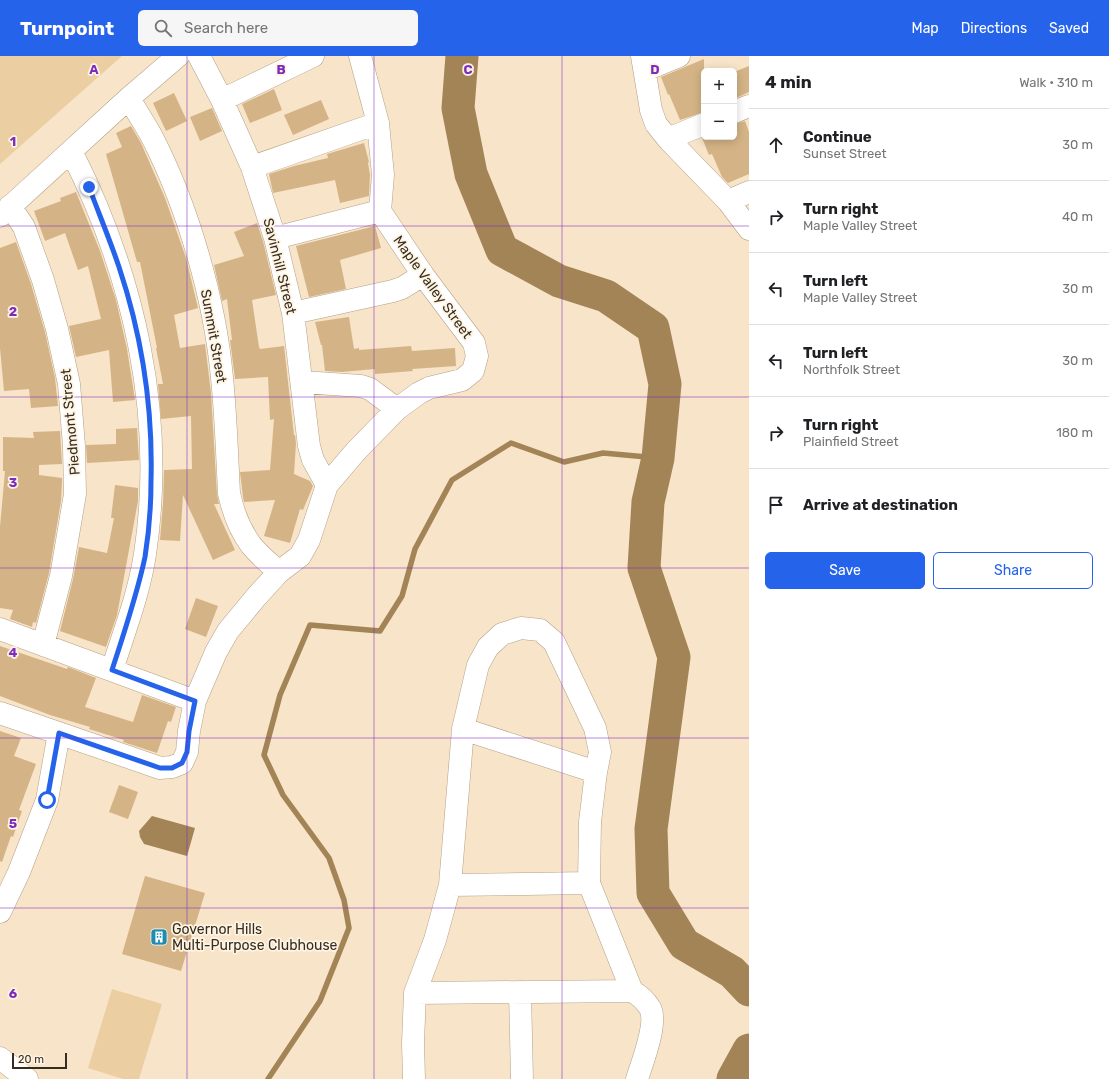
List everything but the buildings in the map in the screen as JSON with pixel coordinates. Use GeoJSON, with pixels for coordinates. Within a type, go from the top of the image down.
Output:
{"type":"FeatureCollection","features":[{"type":"Feature","properties":{"kind":"street"},"geometry":{"type":"LineString","coordinates":[[5,211],[129,98],[178,56]]}},
{"type":"Feature","properties":{"kind":"street","name":"Savinhill Street"},"geometry":{"type":"LineString","coordinates":[[199,56],[222,100],[252,166],[275,238],[293,313],[303,382],[309,446],[313,460],[327,485]]}},
{"type":"Feature","properties":{"kind":"street"},"geometry":{"type":"LineString","coordinates":[[222,100],[313,56]]}},
{"type":"Feature","properties":{"kind":"street"},"geometry":{"type":"LineString","coordinates":[[275,238],[380,211],[383,175],[378,122],[360,56]]}},
{"type":"Feature","properties":{"kind":"street"},"geometry":{"type":"LineString","coordinates":[[679,56],[644,63],[651,110],[656,124],[728,201],[749,229]]}},
{"type":"Feature","properties":{"kind":"street","name":"Summit Street"},"geometry":{"type":"LineString","coordinates":[[129,98],[152,136],[173,183],[201,266],[213,320],[222,377],[229,493],[233,511],[240,527],[252,546],[279,572]]}},
{"type":"Feature","properties":{"kind":"street"},"geometry":{"type":"LineString","coordinates":[[737,111],[749,106]]}},
{"type":"Feature","properties":{"kind":"street"},"geometry":{"type":"LineString","coordinates":[[252,166],[378,122]]}},
{"type":"Feature","properties":{"kind":"street"},"geometry":{"type":"LineString","coordinates":[[668,138],[701,125]]}},
{"type":"Feature","properties":{"kind":"street"},"geometry":{"type":"LineString","coordinates":[[71,151],[89,187],[125,287],[148,392],[151,429],[151,510],[145,556],[138,586],[112,670]]}},
{"type":"Feature","properties":{"kind":"street"},"geometry":{"type":"LineString","coordinates":[[728,201],[749,192]]}},
{"type":"Feature","properties":{"kind":"street","name":"Piedmont Street"},"geometry":{"type":"LineString","coordinates":[[5,211],[24,227],[43,280],[57,329],[69,384],[74,446],[75,494],[61,576],[42,644]]}},
{"type":"Feature","properties":{"kind":"street","name":"Maple Valley Street"},"geometry":{"type":"LineString","coordinates":[[0,712],[160,768],[172,768],[182,763],[187,752],[189,731],[195,701],[216,652],[228,631],[279,572],[300,556],[309,540],[327,485],[356,451],[397,409],[419,393],[429,388],[462,380],[473,371],[477,356],[474,343],[424,275],[380,211]]}},
{"type":"Feature","properties":{"kind":"street"},"geometry":{"type":"LineString","coordinates":[[293,313],[393,291],[402,288],[424,275]]}},
{"type":"Feature","properties":{"kind":"street"},"geometry":{"type":"LineString","coordinates":[[303,382],[361,386],[370,389],[397,409]]}},
{"type":"Feature","properties":{"kind":"street"},"geometry":{"type":"LineString","coordinates":[[414,1079],[413,1043],[415,993],[435,940],[450,885],[463,729],[478,665],[488,647],[502,634],[521,628],[540,630],[554,642],[595,728],[600,752],[590,822],[589,883],[632,991]]}},
{"type":"Feature","properties":{"kind":"street"},"geometry":{"type":"LineString","coordinates":[[0,629],[195,701]]}},
{"type":"Feature","properties":{"kind":"street"},"geometry":{"type":"LineString","coordinates":[[463,729],[596,772]]}},
{"type":"Feature","properties":{"kind":"street"},"geometry":{"type":"LineString","coordinates":[[0,912],[19,872],[47,800],[59,733]]}},
{"type":"Feature","properties":{"kind":"street"},"geometry":{"type":"LineString","coordinates":[[450,885],[589,883]]}},
{"type":"Feature","properties":{"kind":"street"},"geometry":{"type":"LineString","coordinates":[[415,993],[632,991],[641,997],[651,1009],[652,1022],[650,1039],[637,1079]]}},
{"type":"Feature","properties":{"kind":"street"},"geometry":{"type":"LineString","coordinates":[[520,992],[522,1079]]}},
{"type":"Feature","properties":{"kind":"street"},"geometry":{"type":"LineString","coordinates":[[0,1058],[26,1079]]}},
{"type":"Feature","properties":{"kind":"shaded area"},"geometry":{"type":"Polygon","coordinates":[[[0,56],[122,56],[0,164],[0,56]]]}},
{"type":"Feature","properties":{"kind":"shaded area"},"geometry":{"type":"Polygon","coordinates":[[[152,816],[195,828],[187,856],[144,844],[140,837],[139,831],[152,816]]]}},
{"type":"Feature","properties":{"kind":"shaded area"},"geometry":{"type":"Polygon","coordinates":[[[112,989],[162,1004],[139,1079],[123,1079],[88,1068],[112,989]]]}},
{"type":"Feature","properties":{"kind":"waterway"},"geometry":{"type":"LineString","coordinates":[[462,56],[458,108],[471,174],[502,250],[559,281],[606,296],[653,328],[665,384],[658,458],[648,502],[644,568],[674,657],[651,829],[653,893],[684,944],[732,972],[749,990]]}},
{"type":"Feature","properties":{"kind":"waterway"},"geometry":{"type":"LineString","coordinates":[[268,1079],[320,1001],[349,928],[344,900],[329,858],[283,795],[264,755],[280,695],[310,625],[380,631],[402,596],[415,549],[452,480],[511,443],[564,462],[603,453],[658,458]]}},
{"type":"Feature","properties":{"kind":"waterway"},"geometry":{"type":"LineString","coordinates":[[733,1079],[749,1050]]}},
{"type":"Feature","properties":{"kind":"place","name":"Governor Hills Multi-Purpose Clubhouse"},"geometry":{"type":"Point","coordinates":[159,937]}},
{"type":"Feature","properties":{"kind":"route"},"geometry":{"type":"LineString","coordinates":[[47,800],[59,733],[160,768],[172,768],[182,763],[187,752],[189,731],[195,701],[112,670],[138,586],[145,556],[151,510],[151,429],[148,392],[130,307],[119,267],[89,187]]}}]}
